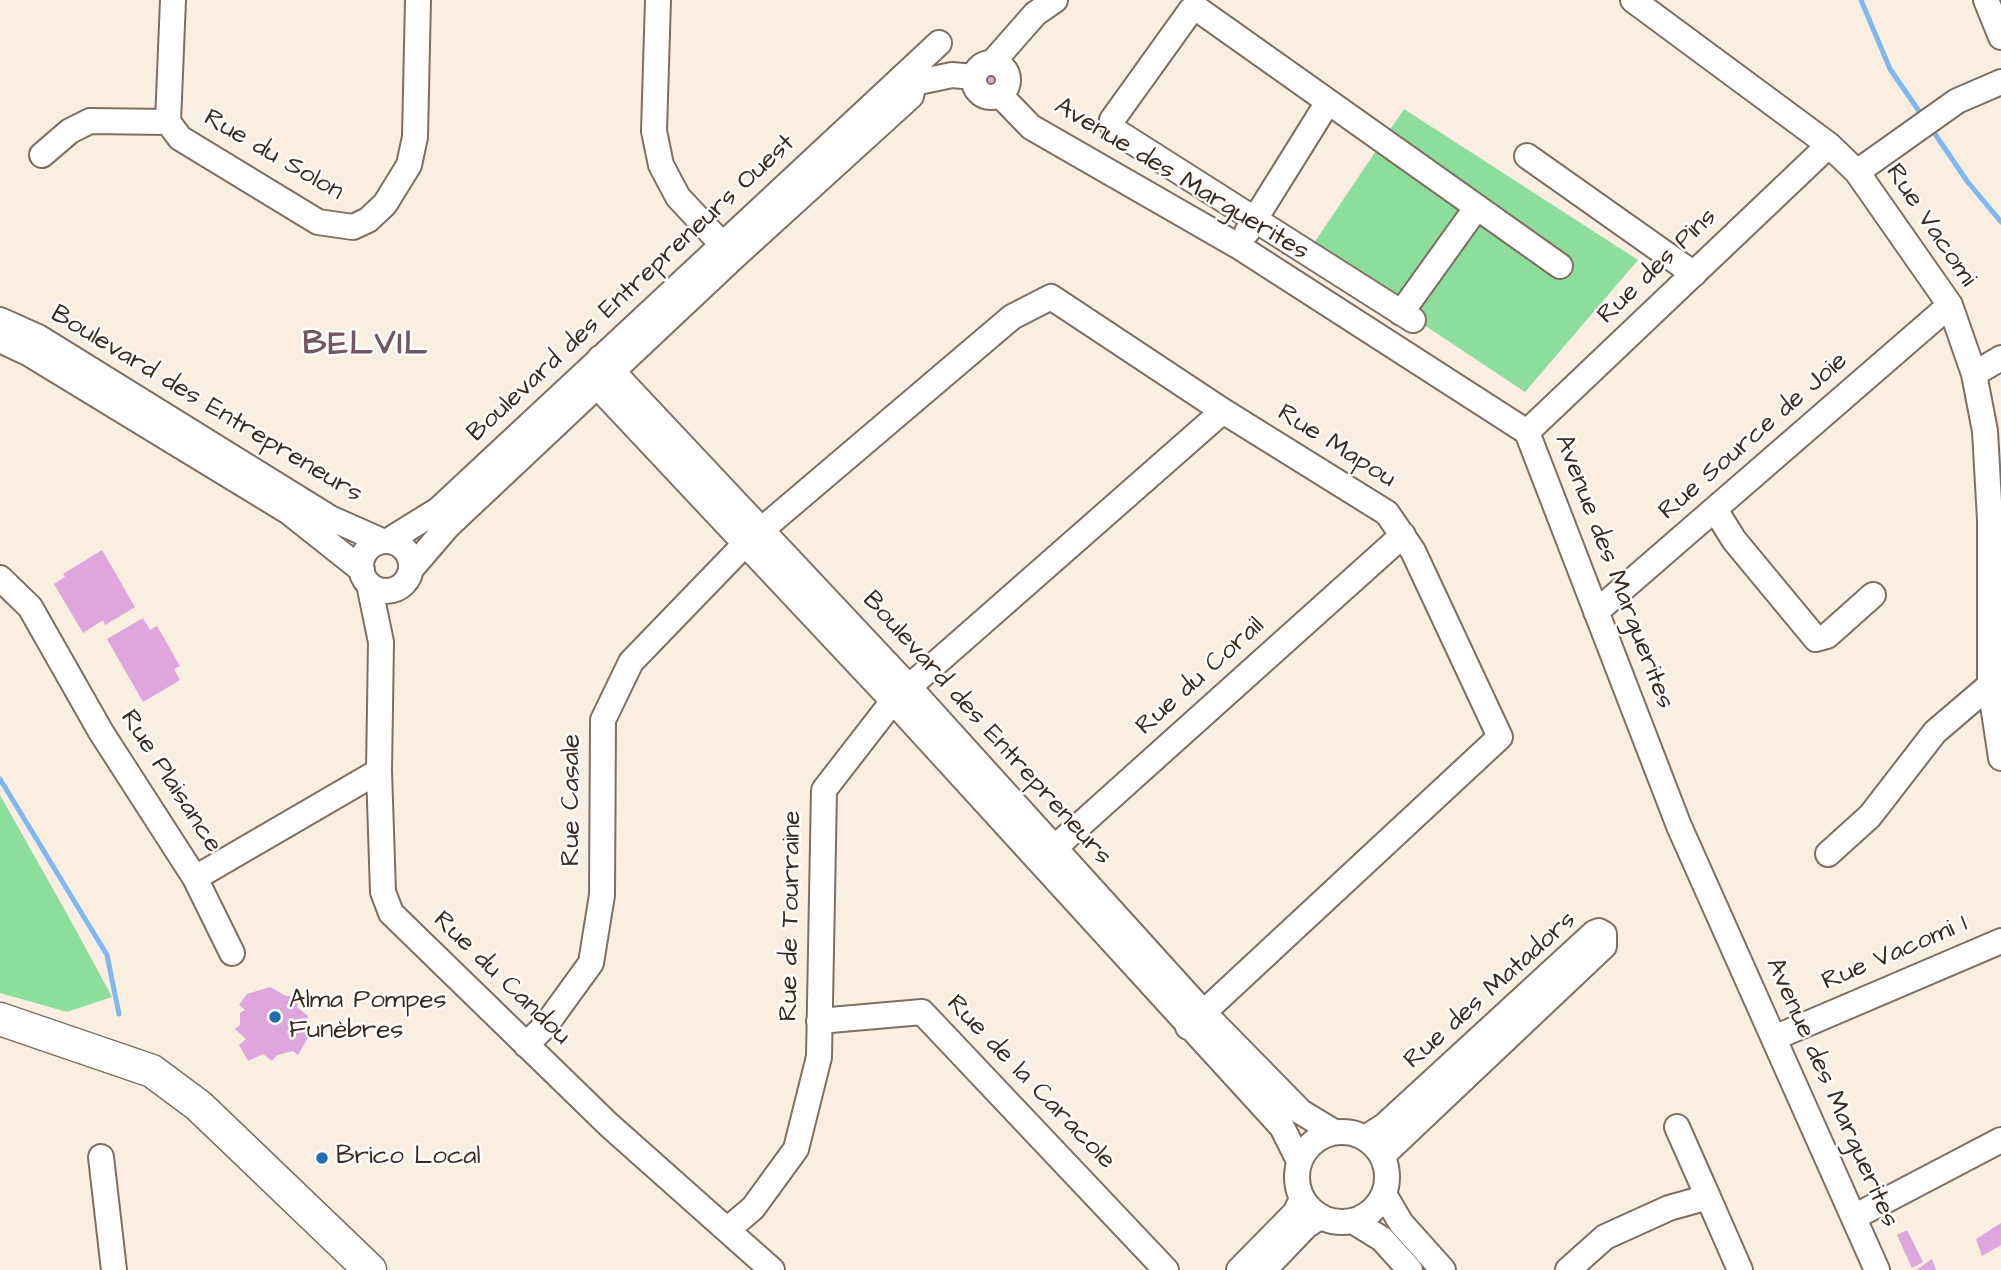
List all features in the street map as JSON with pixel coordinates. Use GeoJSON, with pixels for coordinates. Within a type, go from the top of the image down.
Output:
{"type":"FeatureCollection","features":[{"type":"Feature","properties":{"kind":"main road"},"geometry":{"type":"LineString","coordinates":[[0,1019],[152,1071],[199,1106],[370,1270]]}},
{"type":"Feature","properties":{"kind":"street","name":"Rue du Solon"},"geometry":{"type":"LineString","coordinates":[[173,0],[168,122],[180,138],[318,222],[353,227],[368,220],[385,204],[408,165],[415,137],[418,0]]}},
{"type":"Feature","properties":{"kind":"street"},"geometry":{"type":"LineString","coordinates":[[658,0],[654,131],[661,165],[678,197],[728,251]]}},
{"type":"Feature","properties":{"kind":"street"},"geometry":{"type":"LineString","coordinates":[[906,83],[952,75],[993,77],[1046,22],[1054,0]]}},
{"type":"Feature","properties":{"kind":"street","name":"Rue Vacomi"},"geometry":{"type":"LineString","coordinates":[[1633,0],[1829,145],[1857,172],[1928,269],[1950,305],[1974,374],[1985,431],[1990,520],[1990,685],[2001,758]]}},
{"type":"Feature","properties":{"kind":"street"},"geometry":{"type":"LineString","coordinates":[[1986,0],[2001,37]]}},
{"type":"Feature","properties":{"kind":"street"},"geometry":{"type":"LineString","coordinates":[[1477,207],[1407,317],[1114,130],[1112,120],[1191,10],[1195,10],[1328,102],[1477,207],[1560,266]]}},
{"type":"Feature","properties":{"kind":"street","name":"Boulevard des Entrepreneurs Ouest"},"geometry":{"type":"LineString","coordinates":[[405,578],[448,526],[599,372],[906,83],[939,43]]}},
{"type":"Feature","properties":{"kind":"street","name":"Avenue des Marguerites"},"geometry":{"type":"LineString","coordinates":[[993,77],[1031,127],[1238,246],[1527,432],[1679,826],[1877,1270]]}},
{"type":"Feature","properties":{"kind":"street"},"geometry":{"type":"LineString","coordinates":[[1857,172],[1957,101],[2001,82]]}},
{"type":"Feature","properties":{"kind":"street"},"geometry":{"type":"LineString","coordinates":[[1238,246],[1328,102]]}},
{"type":"Feature","properties":{"kind":"street"},"geometry":{"type":"LineString","coordinates":[[42,155],[70,131],[90,121],[168,122]]}},
{"type":"Feature","properties":{"kind":"street","name":"Rue des Pins"},"geometry":{"type":"LineString","coordinates":[[1527,432],[1829,145]]}},
{"type":"Feature","properties":{"kind":"street"},"geometry":{"type":"LineString","coordinates":[[1527,156],[1694,274]]}},
{"type":"Feature","properties":{"kind":"street","name":"Rue Mapou"},"geometry":{"type":"LineString","coordinates":[[754,536],[1012,317],[1051,297],[1223,411],[1387,513],[1413,551],[1500,737],[1196,1020]]}},
{"type":"Feature","properties":{"kind":"street","name":"Rue Source de Joie"},"geometry":{"type":"LineString","coordinates":[[1596,612],[1716,511],[1950,305]]}},
{"type":"Feature","properties":{"kind":"street","name":"Boulevard des Entrepreneurs"},"geometry":{"type":"LineString","coordinates":[[0,320],[17,341],[139,410],[295,505],[385,541],[399,544],[407,552],[405,578]]}},
{"type":"Feature","properties":{"kind":"street"},"geometry":{"type":"LineString","coordinates":[[1974,374],[2001,358]]}},
{"type":"Feature","properties":{"kind":"street","name":"Boulevard des Entrepreneurs Ouest"},"geometry":{"type":"LineString","coordinates":[[385,541],[438,510],[599,372]]}},
{"type":"Feature","properties":{"kind":"street","name":"Boulevard des Entrepreneurs"},"geometry":{"type":"LineString","coordinates":[[599,372],[901,694],[1196,1020],[1282,1127],[1299,1160]]}},
{"type":"Feature","properties":{"kind":"street","name":"Rue de Tourraine"},"geometry":{"type":"LineString","coordinates":[[727,1230],[753,1208],[796,1149],[819,1057],[824,790],[901,694],[1223,411]]}},
{"type":"Feature","properties":{"kind":"street","name":"Boulevard des Entrepreneurs"},"geometry":{"type":"LineString","coordinates":[[295,505],[365,577]]}},
{"type":"Feature","properties":{"kind":"street"},"geometry":{"type":"LineString","coordinates":[[1716,511],[1734,540],[1816,639],[1827,636],[1873,595]]}},
{"type":"Feature","properties":{"kind":"street","name":"Rue du Corail"},"geometry":{"type":"LineString","coordinates":[[1046,856],[1403,535]]}},
{"type":"Feature","properties":{"kind":"street","name":"Rue Casale"},"geometry":{"type":"LineString","coordinates":[[526,1045],[546,1025],[591,963],[602,895],[603,720],[631,662],[754,536]]}},
{"type":"Feature","properties":{"kind":"street"},"geometry":{"type":"LineString","coordinates":[[385,541],[366,551],[365,577],[380,590],[405,578]]}},
{"type":"Feature","properties":{"kind":"street","name":"Rue du Candou"},"geometry":{"type":"LineString","coordinates":[[365,577],[381,642],[379,771],[383,892],[391,913],[609,1125],[772,1270]]}},
{"type":"Feature","properties":{"kind":"street","name":"Rue Plaisance"},"geometry":{"type":"LineString","coordinates":[[0,578],[30,607],[101,732],[195,878],[379,771]]}},
{"type":"Feature","properties":{"kind":"street","name":"Rue du Candou"},"geometry":{"type":"LineString","coordinates":[[381,642],[405,578]]}},
{"type":"Feature","properties":{"kind":"street"},"geometry":{"type":"LineString","coordinates":[[1828,853],[1870,816],[1935,732],[1990,685]]}},
{"type":"Feature","properties":{"kind":"street"},"geometry":{"type":"LineString","coordinates":[[195,878],[232,953]]}},
{"type":"Feature","properties":{"kind":"street","name":"Rue des Matadors"},"geometry":{"type":"LineString","coordinates":[[1365,1138],[1384,1126],[1594,933],[1600,931],[1604,934],[1604,946],[1382,1156]]}},
{"type":"Feature","properties":{"kind":"street","name":"Rue Vacomi 1"},"geometry":{"type":"LineString","coordinates":[[1774,1038],[2001,941]]}},
{"type":"Feature","properties":{"kind":"street","name":"Rue de la Caracole"},"geometry":{"type":"LineString","coordinates":[[819,1021],[922,1012],[1167,1270]]}},
{"type":"Feature","properties":{"kind":"street","name":"Boulevard des Entrepreneurs"},"geometry":{"type":"LineString","coordinates":[[1196,1020],[1301,1112],[1334,1132]]}},
{"type":"Feature","properties":{"kind":"street"},"geometry":{"type":"LineString","coordinates":[[1677,1127],[1740,1270]]}},
{"type":"Feature","properties":{"kind":"street"},"geometry":{"type":"LineString","coordinates":[[1334,1132],[1365,1138],[1382,1156],[1387,1175],[1384,1194],[1371,1211],[1353,1221],[1339,1223],[1320,1217],[1302,1199],[1297,1184],[1299,1160],[1313,1142],[1334,1132]]}},
{"type":"Feature","properties":{"kind":"street"},"geometry":{"type":"LineString","coordinates":[[1854,1217],[2001,1140]]}},
{"type":"Feature","properties":{"kind":"street"},"geometry":{"type":"LineString","coordinates":[[101,1157],[114,1270]]}},
{"type":"Feature","properties":{"kind":"street"},"geometry":{"type":"LineString","coordinates":[[1384,1194],[1401,1223],[1443,1270]]}},
{"type":"Feature","properties":{"kind":"street"},"geometry":{"type":"LineString","coordinates":[[1569,1270],[1605,1237],[1669,1208],[1708,1197]]}},
{"type":"Feature","properties":{"kind":"street"},"geometry":{"type":"LineString","coordinates":[[1239,1270],[1294,1213],[1302,1199]]}},
{"type":"Feature","properties":{"kind":"street"},"geometry":{"type":"LineString","coordinates":[[1264,1270],[1306,1226],[1320,1217]]}},
{"type":"Feature","properties":{"kind":"street"},"geometry":{"type":"LineString","coordinates":[[1353,1221],[1382,1239],[1410,1270]]}},
{"type":"Feature","properties":{"kind":"green space"},"geometry":{"type":"Polygon","coordinates":[[[1404,109],[1638,260],[1525,392],[1310,249],[1404,109]]]}},
{"type":"Feature","properties":{"kind":"green space"},"geometry":{"type":"Polygon","coordinates":[[[0,795],[112,997],[67,1012],[0,993],[0,795]]]}},
{"type":"Feature","properties":{"kind":"building"},"geometry":{"type":"Polygon","coordinates":[[[994,75],[996,85],[985,87],[983,77],[994,75]]]}},
{"type":"Feature","properties":{"kind":"building"},"geometry":{"type":"Polygon","coordinates":[[[102,550],[135,607],[105,625],[103,620],[83,633],[54,584],[65,577],[63,574],[102,550]]]}},
{"type":"Feature","properties":{"kind":"building"},"geometry":{"type":"Polygon","coordinates":[[[143,618],[150,630],[157,626],[180,666],[174,669],[180,680],[143,702],[107,639],[143,618]]]}},
{"type":"Feature","properties":{"kind":"building"},"geometry":{"type":"Polygon","coordinates":[[[270,987],[286,996],[299,996],[297,1007],[308,1016],[306,1031],[310,1034],[298,1055],[293,1051],[277,1055],[272,1061],[263,1054],[248,1061],[239,1045],[246,1039],[235,1029],[240,1025],[240,1013],[245,1010],[239,1005],[247,994],[270,987]]]}},
{"type":"Feature","properties":{"kind":"building"},"geometry":{"type":"Polygon","coordinates":[[[2001,1223],[2001,1245],[1982,1256],[1976,1239],[2001,1223]]]}},
{"type":"Feature","properties":{"kind":"building"},"geometry":{"type":"Polygon","coordinates":[[[1907,1230],[1923,1262],[1912,1268],[1897,1235],[1907,1230]]]}},
{"type":"Feature","properties":{"kind":"building"},"geometry":{"type":"Polygon","coordinates":[[[1932,1259],[1936,1270],[1916,1270],[1932,1259]]]}},
{"type":"Feature","properties":{"kind":"waterway"},"geometry":{"type":"LineString","coordinates":[[1861,0],[1890,69],[1923,117]]}},
{"type":"Feature","properties":{"kind":"waterway"},"geometry":{"type":"LineString","coordinates":[[1931,128],[1967,181],[2001,222]]}},
{"type":"Feature","properties":{"kind":"waterway"},"geometry":{"type":"LineString","coordinates":[[0,779],[107,955],[119,1014]]}},
{"type":"Feature","properties":{"kind":"place","name":"Alma Pompes Funèbres"},"geometry":{"type":"Point","coordinates":[275,1017]}},
{"type":"Feature","properties":{"kind":"place","name":"Brico Local"},"geometry":{"type":"Point","coordinates":[322,1158]}},
{"type":"Feature","properties":{"kind":"district","name":"BELVIL"},"geometry":{"type":"Point","coordinates":[366,346]}}]}
